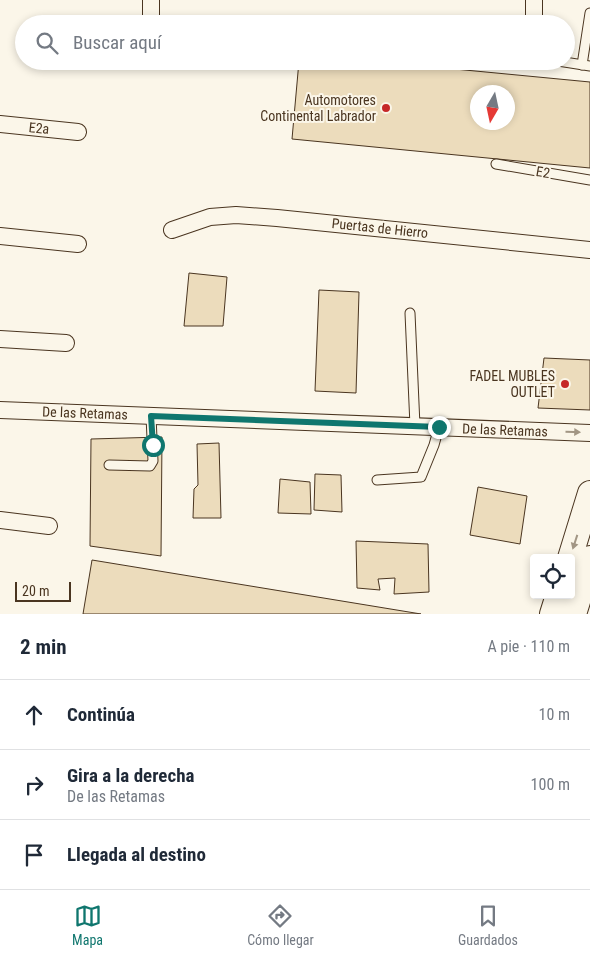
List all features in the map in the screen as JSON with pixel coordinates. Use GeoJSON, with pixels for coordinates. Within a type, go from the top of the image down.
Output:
{"type":"FeatureCollection","features":[{"type":"Feature","properties":{"kind":"main road"},"geometry":{"type":"LineString","coordinates":[[571,554],[590,494]]}},
{"type":"Feature","properties":{"kind":"main road"},"geometry":{"type":"LineString","coordinates":[[573,614],[590,559]]}},
{"type":"Feature","properties":{"kind":"main road"},"geometry":{"type":"LineString","coordinates":[[552,614],[557,599]]}},
{"type":"Feature","properties":{"kind":"street"},"geometry":{"type":"LineString","coordinates":[[151,0],[151,15]]}},
{"type":"Feature","properties":{"kind":"street"},"geometry":{"type":"LineString","coordinates":[[534,0],[534,15]]}},
{"type":"Feature","properties":{"kind":"street","name":"E2a"},"geometry":{"type":"LineString","coordinates":[[0,124],[78,132]]}},
{"type":"Feature","properties":{"kind":"street","name":"Puertas de Hierro"},"geometry":{"type":"LineString","coordinates":[[172,230],[210,217],[236,215],[590,250]]}},
{"type":"Feature","properties":{"kind":"street"},"geometry":{"type":"LineString","coordinates":[[0,236],[78,244]]}},
{"type":"Feature","properties":{"kind":"street"},"geometry":{"type":"LineString","coordinates":[[0,339],[66,344]]}},
{"type":"Feature","properties":{"kind":"street","name":"De las Retamas"},"geometry":{"type":"LineString","coordinates":[[0,410],[590,433]]}},
{"type":"Feature","properties":{"kind":"street"},"geometry":{"type":"LineString","coordinates":[[0,520],[49,526]]}},
{"type":"Feature","properties":{"kind":"lane"},"geometry":{"type":"LineString","coordinates":[[586,65],[590,13]]}},
{"type":"Feature","properties":{"kind":"lane","name":"E2"},"geometry":{"type":"LineString","coordinates":[[496,164],[590,180]]}},
{"type":"Feature","properties":{"kind":"lane"},"geometry":{"type":"LineString","coordinates":[[410,313],[415,426]]}},
{"type":"Feature","properties":{"kind":"lane"},"geometry":{"type":"LineString","coordinates":[[109,465],[150,466],[153,462],[151,416]]}},
{"type":"Feature","properties":{"kind":"lane"},"geometry":{"type":"LineString","coordinates":[[378,480],[421,477],[439,427]]}},
{"type":"Feature","properties":{"kind":"building","name":"Automotores Continental Labrador"},"geometry":{"type":"Polygon","coordinates":[[[298,70],[465,70],[590,82],[590,168],[292,139],[298,70]]]}},
{"type":"Feature","properties":{"kind":"building"},"geometry":{"type":"Polygon","coordinates":[[[189,273],[227,277],[223,326],[184,326],[189,273]]]}},
{"type":"Feature","properties":{"kind":"building"},"geometry":{"type":"Polygon","coordinates":[[[319,290],[359,292],[356,393],[315,391],[319,290]]]}},
{"type":"Feature","properties":{"kind":"building","name":"FADEL MUBLES OUTLET"},"geometry":{"type":"Polygon","coordinates":[[[544,358],[590,360],[590,410],[538,408],[544,358]]]}},
{"type":"Feature","properties":{"kind":"building"},"geometry":{"type":"Polygon","coordinates":[[[162,437],[161,556],[90,546],[91,439],[162,437]]]}},
{"type":"Feature","properties":{"kind":"building"},"geometry":{"type":"Polygon","coordinates":[[[219,443],[221,518],[193,518],[194,489],[198,485],[197,444],[219,443]]]}},
{"type":"Feature","properties":{"kind":"building"},"geometry":{"type":"Polygon","coordinates":[[[315,474],[341,475],[342,512],[314,510],[315,474]]]}},
{"type":"Feature","properties":{"kind":"building"},"geometry":{"type":"Polygon","coordinates":[[[280,479],[310,482],[311,514],[278,513],[280,479]]]}},
{"type":"Feature","properties":{"kind":"building"},"geometry":{"type":"Polygon","coordinates":[[[478,487],[527,496],[520,544],[470,535],[478,487]]]}},
{"type":"Feature","properties":{"kind":"building"},"geometry":{"type":"Polygon","coordinates":[[[356,541],[428,544],[429,592],[394,594],[395,578],[378,579],[380,590],[357,588],[356,541]]]}},
{"type":"Feature","properties":{"kind":"building"},"geometry":{"type":"Polygon","coordinates":[[[92,560],[421,614],[83,614],[92,560]]]}},
{"type":"Feature","properties":{"kind":"place","name":"Automotores Continental Labrador"},"geometry":{"type":"Point","coordinates":[386,108]}},
{"type":"Feature","properties":{"kind":"place","name":"FADEL MUBLES OUTLET"},"geometry":{"type":"Point","coordinates":[565,384]}},
{"type":"Feature","properties":{"kind":"route"},"geometry":{"type":"LineString","coordinates":[[153,445],[151,416],[439,427]]}}]}
